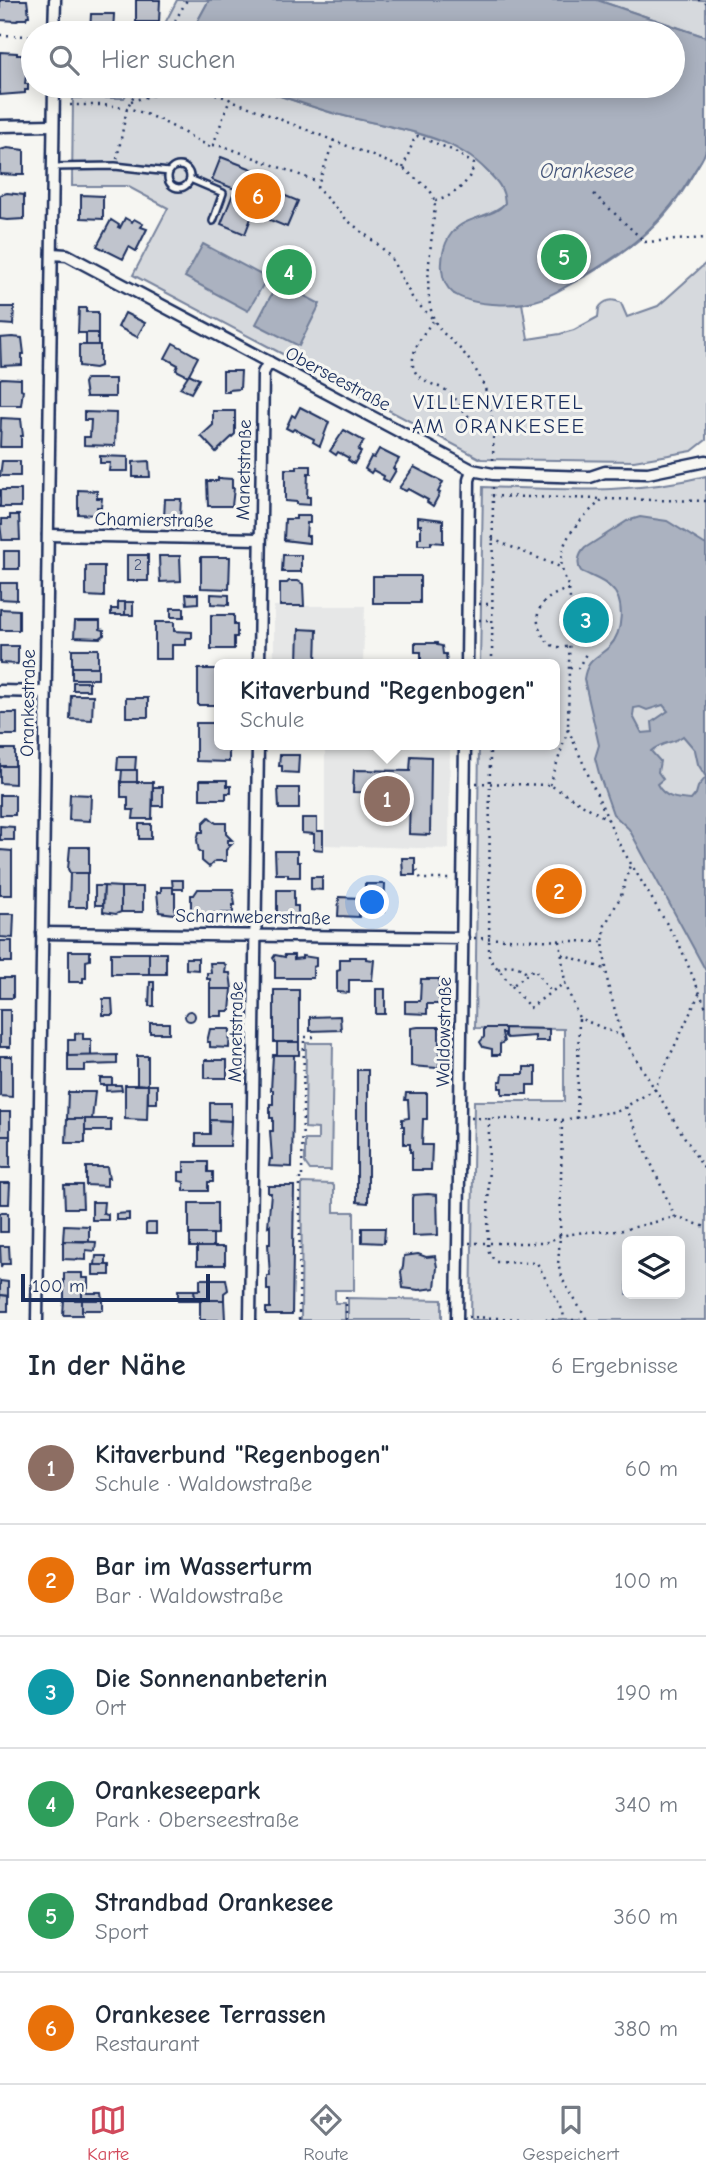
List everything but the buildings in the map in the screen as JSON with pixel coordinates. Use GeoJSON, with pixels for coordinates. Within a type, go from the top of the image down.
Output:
{"type":"FeatureCollection","features":[{"type":"Feature","properties":{"kind":"street"},"geometry":{"type":"LineString","coordinates":[[54,21],[55,0]]}},
{"type":"Feature","properties":{"kind":"street","name":"Orankestraße"},"geometry":{"type":"LineString","coordinates":[[37,1320],[54,98]]}},
{"type":"Feature","properties":{"kind":"street"},"geometry":{"type":"LineString","coordinates":[[0,126],[53,125]]}},
{"type":"Feature","properties":{"kind":"street","name":"Oberseestraße"},"geometry":{"type":"LineString","coordinates":[[52,254],[67,255],[472,470],[493,474],[590,477],[605,472],[648,473],[706,461]]}},
{"type":"Feature","properties":{"kind":"street","name":"Manetstraße"},"geometry":{"type":"LineString","coordinates":[[259,659],[263,373],[269,362]]}},
{"type":"Feature","properties":{"kind":"street"},"geometry":{"type":"LineString","coordinates":[[467,659],[469,480],[472,470]]}},
{"type":"Feature","properties":{"kind":"street","name":"Chamierstraße"},"geometry":{"type":"LineString","coordinates":[[48,535],[260,539]]}},
{"type":"Feature","properties":{"kind":"street"},"geometry":{"type":"LineString","coordinates":[[0,691],[45,692]]}},
{"type":"Feature","properties":{"kind":"street","name":"Manetstraße"},"geometry":{"type":"LineString","coordinates":[[250,1320],[258,750]]}},
{"type":"Feature","properties":{"kind":"street","name":"Waldowstraße"},"geometry":{"type":"LineString","coordinates":[[463,1319],[466,750]]}},
{"type":"Feature","properties":{"kind":"street","name":"Scharnweberstraße"},"geometry":{"type":"LineString","coordinates":[[42,933],[463,938]]}},
{"type":"Feature","properties":{"kind":"lane"},"geometry":{"type":"LineString","coordinates":[[53,167],[115,166],[169,172],[178,166],[185,167],[190,179]]}},
{"type":"Feature","properties":{"kind":"lane"},"geometry":{"type":"LineString","coordinates":[[169,172],[168,179],[176,187],[183,187],[190,179]]}},
{"type":"Feature","properties":{"kind":"lane"},"geometry":{"type":"LineString","coordinates":[[190,179],[223,193],[213,221]]}},
{"type":"Feature","properties":{"kind":"path"},"geometry":{"type":"LineString","coordinates":[[175,21],[187,0]]}},
{"type":"Feature","properties":{"kind":"path"},"geometry":{"type":"LineString","coordinates":[[698,0],[706,2]]}},
{"type":"Feature","properties":{"kind":"path"},"geometry":{"type":"LineString","coordinates":[[0,35],[21,36]]}},
{"type":"Feature","properties":{"kind":"path"},"geometry":{"type":"LineString","coordinates":[[115,166],[127,108],[133,98]]}},
{"type":"Feature","properties":{"kind":"path"},"geometry":{"type":"LineString","coordinates":[[131,101],[142,98]]}},
{"type":"Feature","properties":{"kind":"path"},"geometry":{"type":"LineString","coordinates":[[213,145],[230,99],[404,167],[430,190],[435,201],[428,287],[434,320],[419,339],[412,356],[413,367],[418,376],[426,382],[448,391],[466,415],[493,426]]}},
{"type":"Feature","properties":{"kind":"path"},"geometry":{"type":"LineString","coordinates":[[70,105],[109,105],[141,112],[212,148],[213,145],[226,147],[318,182]]}},
{"type":"Feature","properties":{"kind":"path"},"geometry":{"type":"LineString","coordinates":[[404,167],[415,137],[418,136],[453,150],[474,164],[473,172],[467,181],[449,196],[435,201]]}},
{"type":"Feature","properties":{"kind":"path"},"geometry":{"type":"LineString","coordinates":[[334,140],[317,188],[347,219],[382,247],[413,299],[463,352],[480,377],[491,403],[492,462]]}},
{"type":"Feature","properties":{"kind":"path"},"geometry":{"type":"LineString","coordinates":[[594,194],[645,242],[706,238]]}},
{"type":"Feature","properties":{"kind":"path"},"geometry":{"type":"LineString","coordinates":[[492,659],[493,484]]}},
{"type":"Feature","properties":{"kind":"path"},"geometry":{"type":"LineString","coordinates":[[492,496],[706,501]]}},
{"type":"Feature","properties":{"kind":"path"},"geometry":{"type":"LineString","coordinates":[[550,785],[568,729],[571,646],[569,589],[561,567],[563,548],[583,517],[603,499]]}},
{"type":"Feature","properties":{"kind":"path"},"geometry":{"type":"LineString","coordinates":[[492,539],[561,567]]}},
{"type":"Feature","properties":{"kind":"path"},"geometry":{"type":"LineString","coordinates":[[569,589],[545,600],[537,623],[547,642],[556,647],[571,646]]}},
{"type":"Feature","properties":{"kind":"path"},"geometry":{"type":"LineString","coordinates":[[479,604],[492,604]]}},
{"type":"Feature","properties":{"kind":"path"},"geometry":{"type":"LineString","coordinates":[[479,620],[492,620]]}},
{"type":"Feature","properties":{"kind":"path"},"geometry":{"type":"LineString","coordinates":[[570,668],[578,668],[586,654]]}},
{"type":"Feature","properties":{"kind":"path"},"geometry":{"type":"LineString","coordinates":[[568,729],[607,819],[680,946],[706,1008]]}},
{"type":"Feature","properties":{"kind":"path"},"geometry":{"type":"LineString","coordinates":[[490,750],[489,958],[530,1008],[565,983]]}},
{"type":"Feature","properties":{"kind":"path"},"geometry":{"type":"LineString","coordinates":[[476,783],[550,785],[607,819]]}},
{"type":"Feature","properties":{"kind":"path"},"geometry":{"type":"LineString","coordinates":[[631,863],[621,896],[605,925],[603,942],[613,1010],[622,1036],[706,1172]]}},
{"type":"Feature","properties":{"kind":"path"},"geometry":{"type":"LineString","coordinates":[[417,870],[421,879],[452,879]]}},
{"type":"Feature","properties":{"kind":"path"},"geometry":{"type":"LineString","coordinates":[[474,938],[603,942]]}},
{"type":"Feature","properties":{"kind":"path"},"geometry":{"type":"LineString","coordinates":[[560,940],[565,983],[579,1018],[577,1119]]}},
{"type":"Feature","properties":{"kind":"path"},"geometry":{"type":"LineString","coordinates":[[562,954],[606,969]]}},
{"type":"Feature","properties":{"kind":"path"},"geometry":{"type":"LineString","coordinates":[[498,969],[516,965],[527,974]]}},
{"type":"Feature","properties":{"kind":"path"},"geometry":{"type":"LineString","coordinates":[[512,986],[534,969],[551,992]]}},
{"type":"Feature","properties":{"kind":"path"},"geometry":{"type":"LineString","coordinates":[[471,1118],[562,1121],[618,1111],[654,1090],[700,992]]}},
{"type":"Feature","properties":{"kind":"path"},"geometry":{"type":"LineString","coordinates":[[579,1018],[622,1036]]}},
{"type":"Feature","properties":{"kind":"path"},"geometry":{"type":"LineString","coordinates":[[299,1320],[304,1037],[314,1037]]}},
{"type":"Feature","properties":{"kind":"path"},"geometry":{"type":"LineString","coordinates":[[625,1107],[676,1217]]}},
{"type":"Feature","properties":{"kind":"path"},"geometry":{"type":"LineString","coordinates":[[489,1118],[488,1250],[495,1262],[537,1263],[563,1311],[564,1320]]}},
{"type":"Feature","properties":{"kind":"path"},"geometry":{"type":"LineString","coordinates":[[562,1121],[558,1265],[568,1290],[587,1320]]}},
{"type":"Feature","properties":{"kind":"path"},"geometry":{"type":"LineString","coordinates":[[469,1242],[545,1243],[560,1236],[584,1231],[619,1231],[676,1217],[706,1227]]}},
{"type":"Feature","properties":{"kind":"path"},"geometry":{"type":"LineString","coordinates":[[346,1292],[346,1320]]}},
{"type":"Feature","properties":{"kind":"path"},"geometry":{"type":"LineString","coordinates":[[463,1319],[557,1320]]}},
{"type":"Feature","properties":{"kind":"path"},"geometry":{"type":"LineString","coordinates":[[572,1320],[587,1320]]}},
{"type":"Feature","properties":{"kind":"shaded area"},"geometry":{"type":"Polygon","coordinates":[[[177,0],[209,0],[198,21],[166,21],[177,0]]]}},
{"type":"Feature","properties":{"kind":"shaded area"},"geometry":{"type":"Polygon","coordinates":[[[597,0],[706,0],[706,37],[685,30],[685,21],[659,21],[597,0]]]}},
{"type":"Feature","properties":{"kind":"shaded area"},"geometry":{"type":"Polygon","coordinates":[[[73,98],[286,98],[449,144],[478,161],[504,192],[505,203],[501,207],[458,227],[454,294],[471,299],[706,151],[686,187],[664,216],[629,248],[565,287],[522,303],[528,339],[560,334],[598,317],[599,308],[609,301],[621,303],[627,317],[658,306],[706,263],[706,440],[692,451],[634,461],[481,459],[133,275],[168,208],[127,186],[72,186],[73,98]]]}},
{"type":"Feature","properties":{"kind":"shaded area"},"geometry":{"type":"Polygon","coordinates":[[[706,476],[706,1320],[471,1320],[474,1101],[564,1101],[564,1029],[475,1028],[479,750],[560,750],[560,659],[480,659],[483,487],[623,488],[706,476]]]}},
{"type":"Feature","properties":{"kind":"shaded area"},"geometry":{"type":"Polygon","coordinates":[[[274,606],[365,606],[363,659],[274,659],[274,606]]]}},
{"type":"Feature","properties":{"kind":"shaded area"},"geometry":{"type":"Polygon","coordinates":[[[325,750],[450,750],[449,849],[325,845],[325,750]]]}},
{"type":"Feature","properties":{"kind":"shaded area"},"geometry":{"type":"Polygon","coordinates":[[[306,1043],[333,1043],[331,1170],[310,1170],[305,1163],[305,1140],[318,1140],[318,1129],[305,1128],[306,1043]]]}},
{"type":"Feature","properties":{"kind":"shaded area"},"geometry":{"type":"Polygon","coordinates":[[[302,1183],[332,1184],[334,1212],[354,1212],[354,1290],[335,1290],[335,1303],[345,1303],[345,1320],[301,1320],[302,1183]]]}},
{"type":"Feature","properties":{"kind":"shaded area"},"geometry":{"type":"Polygon","coordinates":[[[348,1298],[442,1300],[442,1320],[348,1320],[348,1298]]]}},
{"type":"Feature","properties":{"kind":"water","name":"Orankesee"},"geometry":{"type":"Polygon","coordinates":[[[209,0],[597,0],[659,21],[198,21],[209,0]]]}},
{"type":"Feature","properties":{"kind":"water","name":"Orankesee"},"geometry":{"type":"Polygon","coordinates":[[[685,30],[706,37],[706,149],[683,190],[658,221],[630,246],[556,292],[532,302],[496,304],[472,301],[453,293],[445,283],[443,256],[452,233],[459,226],[492,213],[505,203],[499,185],[471,157],[454,147],[415,132],[287,98],[685,98],[685,30]]]}},
{"type":"Feature","properties":{"kind":"water"},"geometry":{"type":"Polygon","coordinates":[[[203,244],[267,278],[248,311],[185,277],[203,244]]]}},
{"type":"Feature","properties":{"kind":"water"},"geometry":{"type":"Polygon","coordinates":[[[278,282],[320,304],[299,346],[256,324],[278,282]]]}},
{"type":"Feature","properties":{"kind":"water"},"geometry":{"type":"Polygon","coordinates":[[[640,517],[667,521],[706,545],[706,777],[706,971],[629,829],[613,814],[595,758],[599,745],[584,679],[585,672],[590,663],[614,641],[621,617],[619,600],[615,593],[600,580],[581,571],[579,559],[585,548],[627,521],[640,517]],[[663,705],[647,710],[634,708],[633,716],[642,733],[653,732],[652,722],[668,711],[663,705]],[[683,736],[651,751],[660,761],[658,772],[663,779],[657,784],[663,792],[676,798],[691,800],[706,777],[698,764],[695,750],[683,736]]]}},
{"type":"Feature","properties":{"kind":"place","name":"Orankesee Terrassen"},"geometry":{"type":"Point","coordinates":[258,196]}},
{"type":"Feature","properties":{"kind":"place","name":"Strandbad Orankesee"},"geometry":{"type":"Point","coordinates":[564,257]}},
{"type":"Feature","properties":{"kind":"place","name":"Orankeseepark"},"geometry":{"type":"Point","coordinates":[289,272]}},
{"type":"Feature","properties":{"kind":"place","name":"Die Sonnenanbeterin"},"geometry":{"type":"Point","coordinates":[586,620]}},
{"type":"Feature","properties":{"kind":"place","name":"Kitaverbund \"Regenbogen\""},"geometry":{"type":"Point","coordinates":[387,799]}},
{"type":"Feature","properties":{"kind":"place","name":"Bar im Wasserturm"},"geometry":{"type":"Point","coordinates":[559,891]}},
{"type":"Feature","properties":{"kind":"district","name":"VILLENVIERTEL AM ORANKESEE"},"geometry":{"type":"Point","coordinates":[499,414]}}]}
